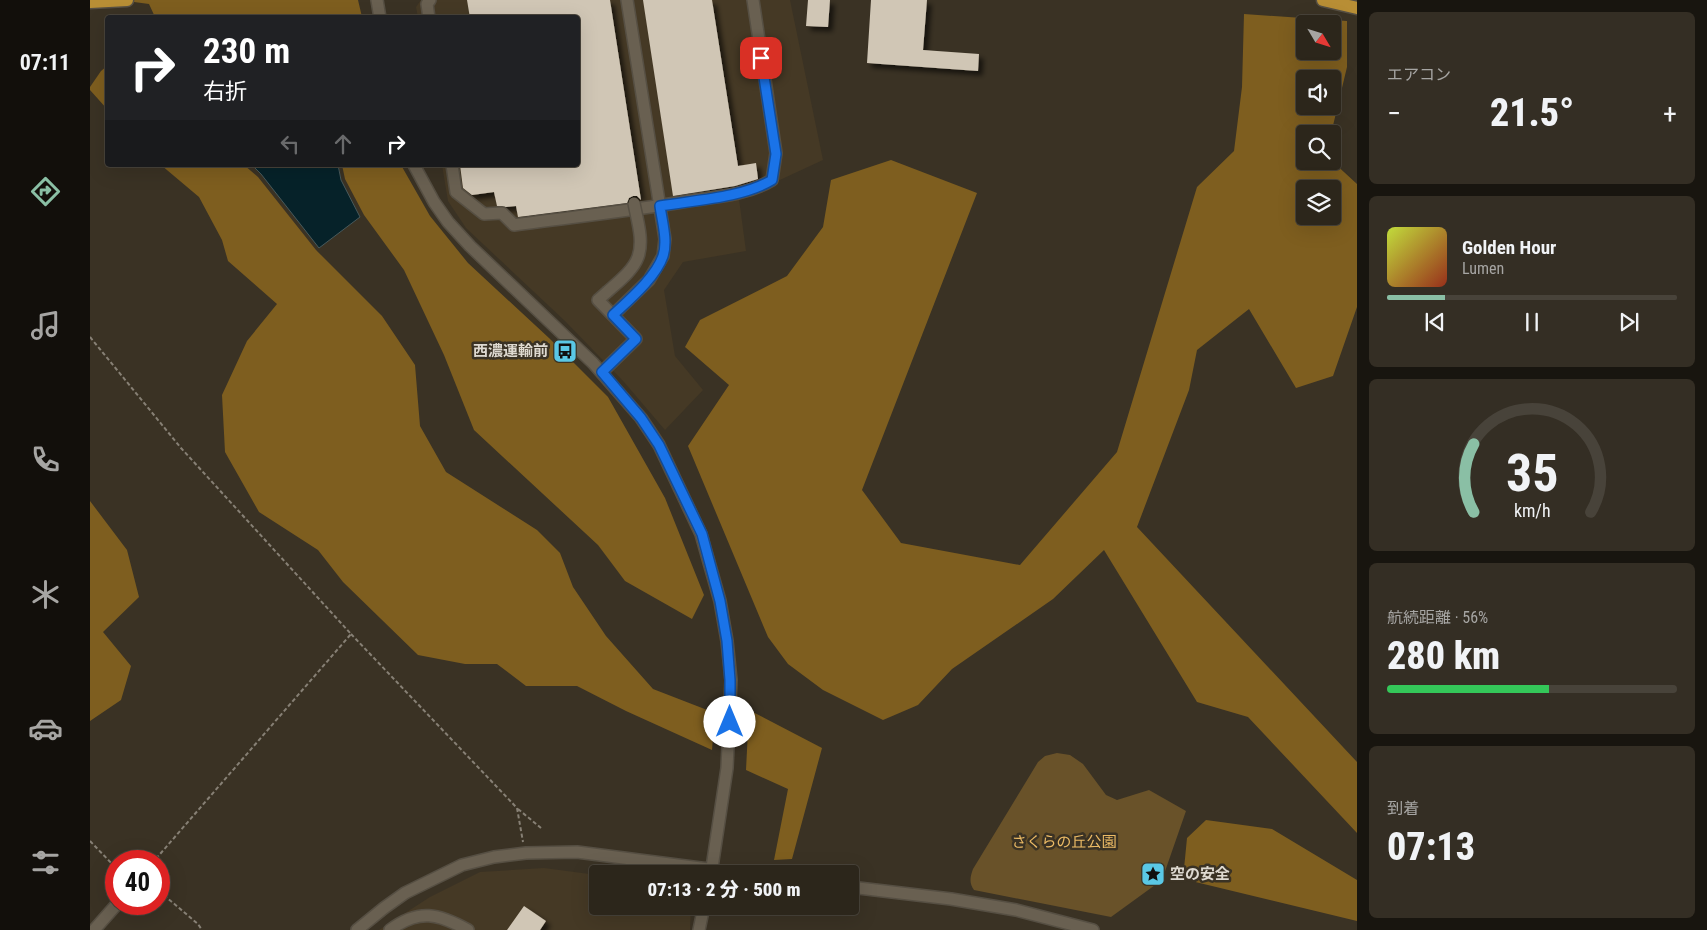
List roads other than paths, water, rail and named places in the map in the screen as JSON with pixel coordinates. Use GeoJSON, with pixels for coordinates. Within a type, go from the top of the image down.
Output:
{"type":"FeatureCollection","features":[{"type":"Feature","properties":{"kind":"main road"},"geometry":{"type":"LineString","coordinates":[[90,2],[127,0]]}},
{"type":"Feature","properties":{"kind":"main road"},"geometry":{"type":"LineString","coordinates":[[1323,0],[1357,8]]}},
{"type":"Feature","properties":{"kind":"street"},"geometry":{"type":"LineString","coordinates":[[377,0],[380,15]]}},
{"type":"Feature","properties":{"kind":"street"},"geometry":{"type":"LineString","coordinates":[[429,15],[427,4],[430,0]]}},
{"type":"Feature","properties":{"kind":"street"},"geometry":{"type":"LineString","coordinates":[[613,315],[649,280],[663,256],[664,239],[627,0]]}},
{"type":"Feature","properties":{"kind":"street"},"geometry":{"type":"LineString","coordinates":[[452,167],[456,192],[484,214],[502,213],[514,225],[660,206],[729,195],[762,186],[772,180],[776,154],[753,0]]}},
{"type":"Feature","properties":{"kind":"street"},"geometry":{"type":"LineString","coordinates":[[415,167],[434,202],[448,222],[470,246],[602,372],[641,418],[659,445],[702,534],[720,601],[727,641],[730,680],[727,768],[712,865]]}},
{"type":"Feature","properties":{"kind":"street"},"geometry":{"type":"LineString","coordinates":[[602,372],[636,339],[598,300],[630,270],[638,257],[640,235],[634,203]]}},
{"type":"Feature","properties":{"kind":"street"},"geometry":{"type":"LineString","coordinates":[[357,930],[405,894],[462,866],[494,857],[526,852],[577,852],[664,865]]}},
{"type":"Feature","properties":{"kind":"street"},"geometry":{"type":"LineString","coordinates":[[859,888],[951,899],[1016,910],[1093,930]]}},
{"type":"Feature","properties":{"kind":"street"},"geometry":{"type":"LineString","coordinates":[[94,930],[107,915]]}},
{"type":"Feature","properties":{"kind":"street"},"geometry":{"type":"LineString","coordinates":[[390,930],[416,917],[430,915],[447,919],[468,930]]}},
{"type":"Feature","properties":{"kind":"street"},"geometry":{"type":"LineString","coordinates":[[698,930],[702,915]]}},
{"type":"Feature","properties":{"kind":"water"},"geometry":{"type":"Polygon","coordinates":[[[254,167],[338,167],[341,180],[360,217],[319,248],[254,167]]]}},
{"type":"Feature","properties":{"kind":"place","name":"西濃運輸前"},"geometry":{"type":"Point","coordinates":[565,351]}},
{"type":"Feature","properties":{"kind":"place","name":"空の安全"},"geometry":{"type":"Point","coordinates":[1153,874]}},
{"type":"Feature","properties":{"kind":"park label","name":"さくらの丘公園"},"geometry":{"type":"Point","coordinates":[1064,842]}}]}
